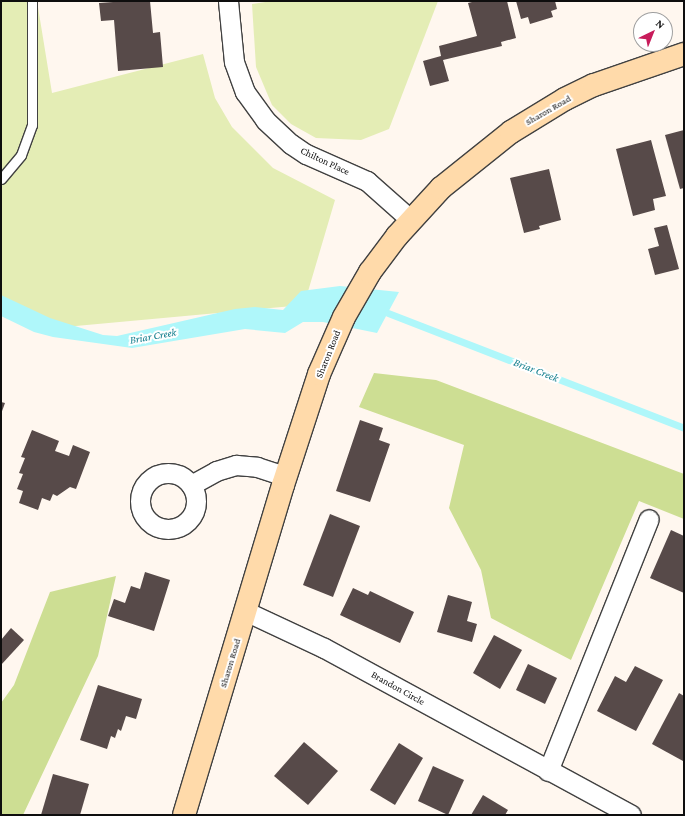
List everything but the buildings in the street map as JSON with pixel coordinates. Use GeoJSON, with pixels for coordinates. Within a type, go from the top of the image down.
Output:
{"type":"FeatureCollection","features":[{"type":"Feature","properties":{"kind":"street","name":"Chilton Place"},"geometry":{"type":"LineString","coordinates":[[228,1],[234,62],[245,92],[265,120],[286,140],[306,154],[371,184],[411,220]]}},
{"type":"Feature","properties":{"kind":"street","name":"Sharon Road"},"geometry":{"type":"LineString","coordinates":[[184,815],[285,476],[319,374],[344,317],[370,272],[411,220],[440,188],[470,162],[538,115],[601,82],[684,54]]}},
{"type":"Feature","properties":{"kind":"street"},"geometry":{"type":"LineString","coordinates":[[191,485],[216,471],[236,466],[257,468],[285,476]]}},
{"type":"Feature","properties":{"kind":"street"},"geometry":{"type":"LineString","coordinates":[[548,771],[649,519]]}},
{"type":"Feature","properties":{"kind":"street","name":"Brandon Circle"},"geometry":{"type":"LineString","coordinates":[[245,611],[331,652],[631,815]]}},
{"type":"Feature","properties":{"kind":"lane"},"geometry":{"type":"LineString","coordinates":[[1,179],[21,155],[32,125],[32,1]]}},
{"type":"Feature","properties":{"kind":"green space"},"geometry":{"type":"Polygon","coordinates":[[[1,1],[37,1],[52,93],[203,54],[215,98],[232,127],[273,168],[335,200],[304,305],[43,329],[1,310],[1,1]]]}},
{"type":"Feature","properties":{"kind":"green space"},"geometry":{"type":"Polygon","coordinates":[[[272,1],[438,1],[389,129],[361,140],[316,138],[291,124],[272,105],[256,67],[252,4],[272,1]]]}},
{"type":"Feature","properties":{"kind":"green space"},"geometry":{"type":"Polygon","coordinates":[[[374,373],[436,380],[684,474],[684,519],[639,501],[571,660],[491,618],[481,570],[449,508],[464,445],[359,407],[374,373]]]}},
{"type":"Feature","properties":{"kind":"green space"},"geometry":{"type":"Polygon","coordinates":[[[116,576],[98,656],[23,815],[1,815],[1,703],[14,685],[50,592],[116,576]]]}},
{"type":"Feature","properties":{"kind":"water"},"geometry":{"type":"Polygon","coordinates":[[[340,286],[399,292],[377,333],[323,322],[303,322],[285,333],[245,329],[132,348],[53,337],[34,332],[1,316],[1,295],[50,318],[103,335],[117,336],[235,309],[255,307],[283,310],[301,291],[340,286]]]}},
{"type":"Feature","properties":{"kind":"waterway","name":"Briar Creek"},"geometry":{"type":"LineString","coordinates":[[388,313],[684,428]]}}]}
